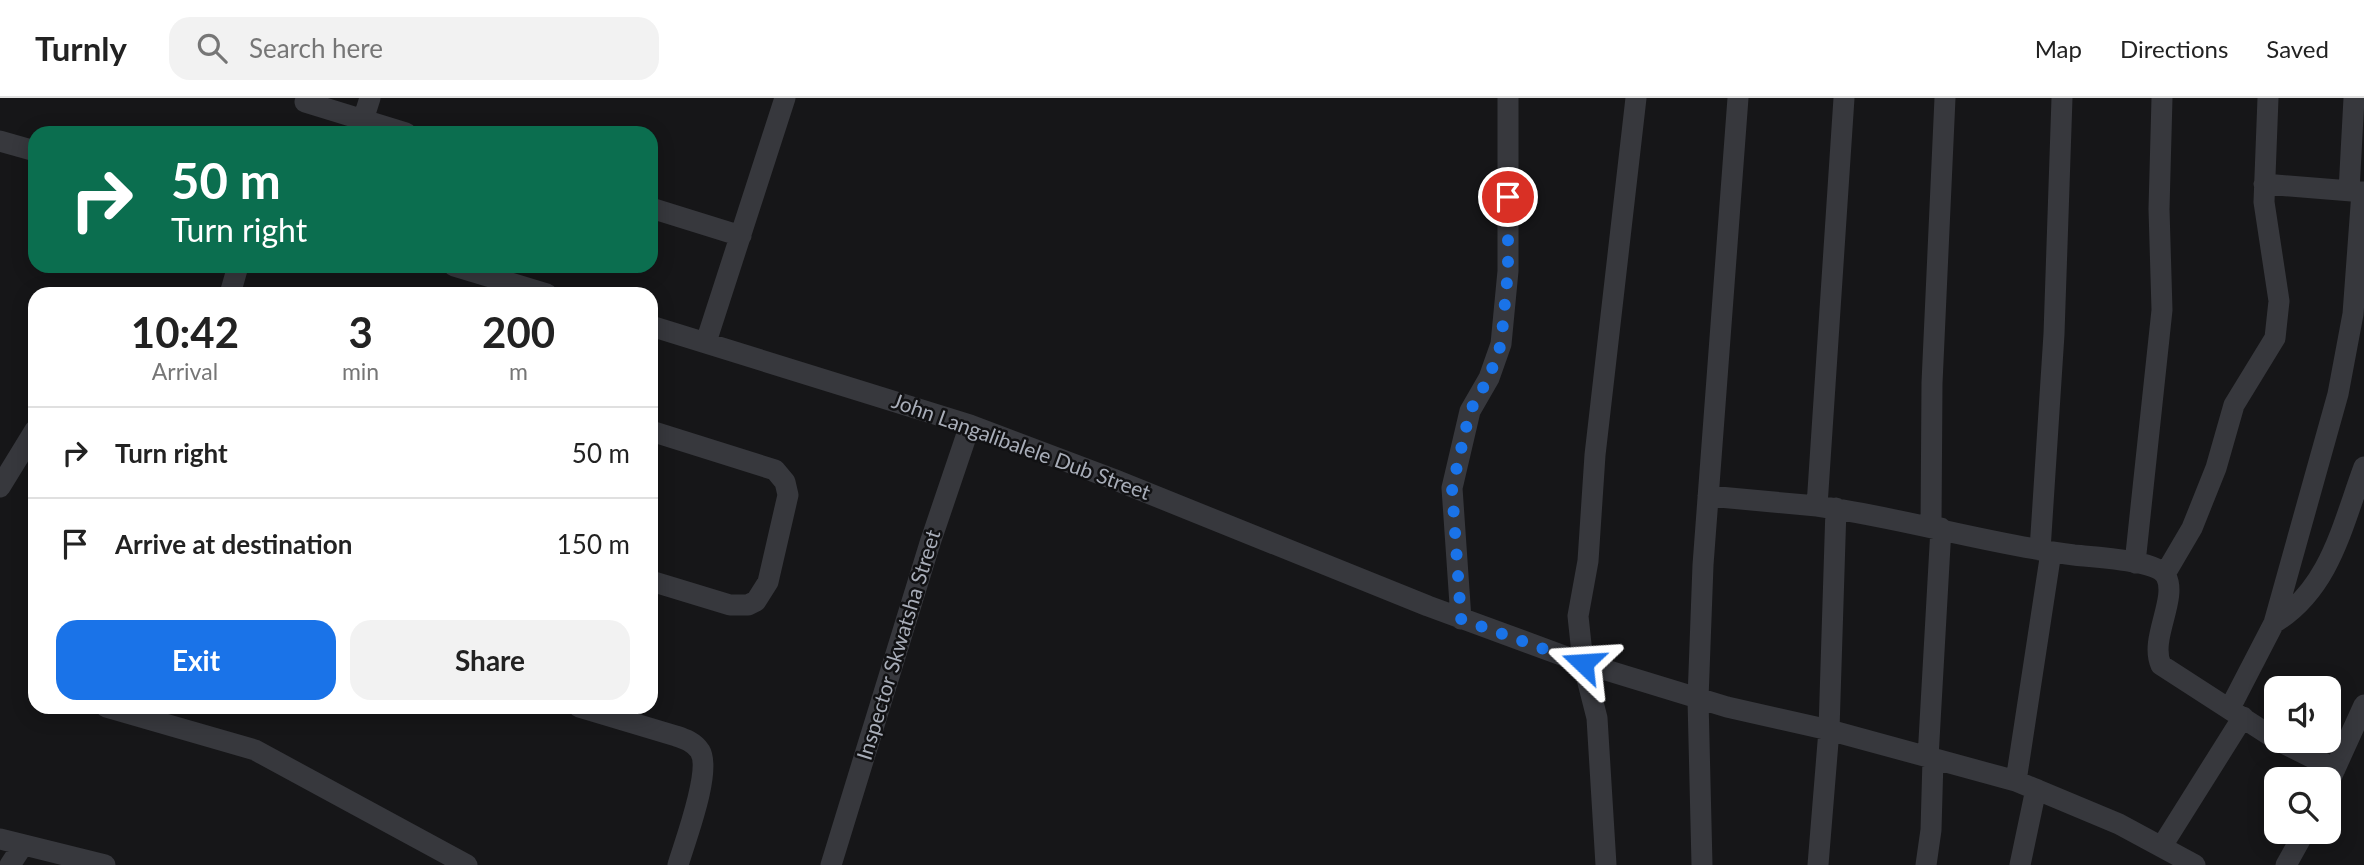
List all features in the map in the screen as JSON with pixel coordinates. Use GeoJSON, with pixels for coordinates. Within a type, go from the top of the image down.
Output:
{"type":"FeatureCollection","features":[{"type":"Feature","properties":{"kind":"street"},"geometry":{"type":"LineString","coordinates":[[363,120],[370,98]]}},
{"type":"Feature","properties":{"kind":"street"},"geometry":{"type":"LineString","coordinates":[[1461,619],[1452,488],[1470,411],[1496,362],[1505,316],[1508,271],[1508,98]]}},
{"type":"Feature","properties":{"kind":"street"},"geometry":{"type":"LineString","coordinates":[[1606,865],[1597,718],[1583,663],[1578,616],[1588,561],[1595,454],[1636,98]]}},
{"type":"Feature","properties":{"kind":"street"},"geometry":{"type":"LineString","coordinates":[[1702,865],[1698,699],[1708,496],[1738,98]]}},
{"type":"Feature","properties":{"kind":"street"},"geometry":{"type":"LineString","coordinates":[[1818,865],[1829,730],[1826,507],[1844,98]]}},
{"type":"Feature","properties":{"kind":"street"},"geometry":{"type":"LineString","coordinates":[[1926,865],[1931,830],[1930,758],[1936,527],[1932,383],[1945,98]]}},
{"type":"Feature","properties":{"kind":"street"},"geometry":{"type":"LineString","coordinates":[[2016,781],[2045,551],[2062,98]]}},
{"type":"Feature","properties":{"kind":"street"},"geometry":{"type":"LineString","coordinates":[[2135,562],[2162,310],[2159,209],[2162,98]]}},
{"type":"Feature","properties":{"kind":"street"},"geometry":{"type":"LineString","coordinates":[[2264,731],[2161,665],[2158,649],[2168,590],[2165,574],[2192,528],[2216,468],[2234,405],[2275,338],[2279,301],[2263,202],[2268,98]]}},
{"type":"Feature","properties":{"kind":"street"},"geometry":{"type":"LineString","coordinates":[[2162,846],[2236,713],[2274,623],[2338,394],[2353,314],[2358,192],[2354,98]]}},
{"type":"Feature","properties":{"kind":"street"},"geometry":{"type":"LineString","coordinates":[[706,342],[741,236],[781,99]]}},
{"type":"Feature","properties":{"kind":"street"},"geometry":{"type":"LineString","coordinates":[[305,102],[383,126]]}},
{"type":"Feature","properties":{"kind":"street"},"geometry":{"type":"LineString","coordinates":[[0,141],[28,149]]}},
{"type":"Feature","properties":{"kind":"street"},"geometry":{"type":"LineString","coordinates":[[2264,184],[2358,192]]}},
{"type":"Feature","properties":{"kind":"street"},"geometry":{"type":"LineString","coordinates":[[658,210],[741,236]]}},
{"type":"Feature","properties":{"kind":"street"},"geometry":{"type":"LineString","coordinates":[[477,273],[524,287]]}},
{"type":"Feature","properties":{"kind":"street","name":"John Langalibalele Dub Street"},"geometry":{"type":"LineString","coordinates":[[658,328],[970,425],[1100,474],[1461,619],[1583,663],[1698,699],[1829,730],[2016,781],[2078,805],[2195,865]]}},
{"type":"Feature","properties":{"kind":"street","name":"Inspector Skwatsha Street"},"geometry":{"type":"LineString","coordinates":[[831,865],[930,543],[970,425]]}},
{"type":"Feature","properties":{"kind":"street"},"geometry":{"type":"LineString","coordinates":[[658,433],[775,470],[785,482],[788,495],[768,582],[756,601],[748,605],[730,605],[658,583]]}},
{"type":"Feature","properties":{"kind":"street"},"geometry":{"type":"LineString","coordinates":[[0,487],[28,441]]}},
{"type":"Feature","properties":{"kind":"street"},"geometry":{"type":"LineString","coordinates":[[2274,623],[2296,609],[2312,590],[2337,541],[2364,467]]}},
{"type":"Feature","properties":{"kind":"street"},"geometry":{"type":"LineString","coordinates":[[1708,496],[1826,507],[2045,551],[2135,562],[2165,574]]}},
{"type":"Feature","properties":{"kind":"street"},"geometry":{"type":"LineString","coordinates":[[2339,767],[2356,745],[2364,705]]}},
{"type":"Feature","properties":{"kind":"street"},"geometry":{"type":"LineString","coordinates":[[130,714],[255,750],[467,865]]}},
{"type":"Feature","properties":{"kind":"street"},"geometry":{"type":"LineString","coordinates":[[602,714],[688,740],[700,752],[704,774],[678,865]]}},
{"type":"Feature","properties":{"kind":"street"},"geometry":{"type":"LineString","coordinates":[[2297,753],[2318,767]]}},
{"type":"Feature","properties":{"kind":"street"},"geometry":{"type":"LineString","coordinates":[[2020,865],[2036,789]]}},
{"type":"Feature","properties":{"kind":"street"},"geometry":{"type":"LineString","coordinates":[[0,839],[105,865]]}},
{"type":"Feature","properties":{"kind":"street"},"geometry":{"type":"LineString","coordinates":[[2286,865],[2298,844]]}},
{"type":"Feature","properties":{"kind":"street"},"geometry":{"type":"LineString","coordinates":[[10,865],[23,845]]}},
{"type":"Feature","properties":{"kind":"route"},"geometry":{"type":"LineString","coordinates":[[1508,197],[1508,271],[1501,344],[1496,362],[1470,411],[1452,488],[1461,619],[1583,663]]}}]}
